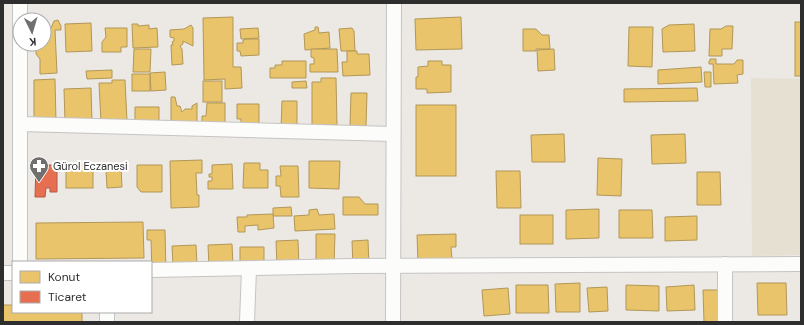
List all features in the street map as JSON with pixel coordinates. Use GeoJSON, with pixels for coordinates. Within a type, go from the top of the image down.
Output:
{"type":"FeatureCollection","features":[{"type":"Feature","properties":{"kind":"street"},"geometry":{"type":"LineString","coordinates":[[20,3],[20,261]]}},
{"type":"Feature","properties":{"kind":"street"},"geometry":{"type":"LineString","coordinates":[[393,322],[394,3]]}},
{"type":"Feature","properties":{"kind":"street"},"geometry":{"type":"LineString","coordinates":[[20,124],[394,134]]}},
{"type":"Feature","properties":{"kind":"street"},"geometry":{"type":"LineString","coordinates":[[725,264],[725,322]]}},
{"type":"Feature","properties":{"kind":"street"},"geometry":{"type":"LineString","coordinates":[[152,270],[248,269],[277,267],[801,264]]}},
{"type":"Feature","properties":{"kind":"street"},"geometry":{"type":"LineString","coordinates":[[247,322],[248,269]]}},
{"type":"Feature","properties":{"kind":"shaded area"},"geometry":{"type":"Polygon","coordinates":[[[751,78],[801,79],[801,255],[752,256],[751,78]]]}},
{"type":"Feature","properties":{"kind":"building: Konut"},"geometry":{"type":"Polygon","coordinates":[[[233,17],[233,67],[241,67],[242,88],[225,89],[225,79],[204,80],[203,18],[233,17]]]}},
{"type":"Feature","properties":{"kind":"building: Konut"},"geometry":{"type":"Polygon","coordinates":[[[461,17],[462,49],[416,50],[415,19],[461,17]]]}},
{"type":"Feature","properties":{"kind":"building: Konut"},"geometry":{"type":"Polygon","coordinates":[[[58,20],[61,26],[61,30],[55,30],[57,73],[40,74],[40,59],[36,52],[52,52],[52,26],[54,21],[58,20]]]}},
{"type":"Feature","properties":{"kind":"building: Konut"},"geometry":{"type":"Polygon","coordinates":[[[795,22],[801,22],[801,76],[795,76],[795,22]]]}},
{"type":"Feature","properties":{"kind":"building: Konut"},"geometry":{"type":"Polygon","coordinates":[[[91,23],[92,51],[66,52],[65,24],[91,23]]]}},
{"type":"Feature","properties":{"kind":"building: Konut"},"geometry":{"type":"Polygon","coordinates":[[[132,24],[138,24],[138,26],[149,25],[149,29],[157,28],[158,47],[133,48],[132,24]]]}},
{"type":"Feature","properties":{"kind":"building: Konut"},"geometry":{"type":"Polygon","coordinates":[[[694,24],[695,51],[663,52],[662,29],[669,25],[694,24]]]}},
{"type":"Feature","properties":{"kind":"building: Konut"},"geometry":{"type":"Polygon","coordinates":[[[191,25],[193,28],[193,46],[183,41],[183,44],[180,46],[182,49],[183,64],[172,65],[171,45],[173,45],[172,42],[174,41],[174,38],[170,37],[170,30],[184,29],[191,25]]]}},
{"type":"Feature","properties":{"kind":"building: Konut"},"geometry":{"type":"Polygon","coordinates":[[[726,26],[733,26],[732,49],[722,49],[722,56],[709,56],[710,29],[721,29],[726,26]]]}},
{"type":"Feature","properties":{"kind":"building: Konut"},"geometry":{"type":"Polygon","coordinates":[[[315,27],[318,27],[319,33],[329,32],[330,48],[305,50],[304,34],[315,30],[315,27]]]}},
{"type":"Feature","properties":{"kind":"building: Konut"},"geometry":{"type":"Polygon","coordinates":[[[629,27],[653,27],[652,67],[628,66],[629,27]]]}},
{"type":"Feature","properties":{"kind":"building: Konut"},"geometry":{"type":"Polygon","coordinates":[[[105,28],[127,28],[127,47],[121,47],[121,52],[102,52],[102,42],[106,37],[105,28]]]}},
{"type":"Feature","properties":{"kind":"building: Konut"},"geometry":{"type":"Polygon","coordinates":[[[258,28],[259,38],[241,39],[240,29],[258,28]]]}},
{"type":"Feature","properties":{"kind":"building: Konut"},"geometry":{"type":"Polygon","coordinates":[[[352,28],[354,31],[355,51],[341,51],[339,29],[352,28]]]}},
{"type":"Feature","properties":{"kind":"building: Konut"},"geometry":{"type":"Polygon","coordinates":[[[523,29],[536,29],[542,35],[549,35],[550,49],[523,51],[523,29]]]}},
{"type":"Feature","properties":{"kind":"building: Konut"},"geometry":{"type":"Polygon","coordinates":[[[259,39],[259,55],[241,56],[240,51],[237,51],[237,43],[243,43],[243,40],[259,39]]]}},
{"type":"Feature","properties":{"kind":"building: Konut"},"geometry":{"type":"Polygon","coordinates":[[[134,49],[151,49],[150,72],[133,72],[134,49]]]}},
{"type":"Feature","properties":{"kind":"building: Konut"},"geometry":{"type":"Polygon","coordinates":[[[311,49],[337,49],[338,72],[310,72],[310,64],[314,64],[314,58],[311,57],[311,49]]]}},
{"type":"Feature","properties":{"kind":"building: Konut"},"geometry":{"type":"Polygon","coordinates":[[[554,49],[555,70],[538,71],[537,50],[554,49]]]}},
{"type":"Feature","properties":{"kind":"building: Konut"},"geometry":{"type":"Polygon","coordinates":[[[347,51],[357,51],[357,54],[369,54],[370,75],[343,76],[342,62],[347,62],[347,51]]]}},
{"type":"Feature","properties":{"kind":"building: Konut"},"geometry":{"type":"Polygon","coordinates":[[[710,59],[716,59],[716,64],[734,64],[737,60],[743,60],[743,74],[737,75],[738,83],[714,84],[713,64],[709,64],[710,59]]]}},
{"type":"Feature","properties":{"kind":"building: Konut"},"geometry":{"type":"Polygon","coordinates":[[[282,61],[306,61],[306,78],[270,78],[270,68],[275,68],[275,65],[282,65],[282,61]]]}},
{"type":"Feature","properties":{"kind":"building: Konut"},"geometry":{"type":"Polygon","coordinates":[[[428,61],[442,61],[442,65],[451,65],[451,92],[427,93],[427,89],[416,89],[418,67],[428,66],[428,61]]]}},
{"type":"Feature","properties":{"kind":"building: Konut"},"geometry":{"type":"Polygon","coordinates":[[[701,67],[702,82],[658,84],[658,70],[701,67]]]}},
{"type":"Feature","properties":{"kind":"building: Konut"},"geometry":{"type":"Polygon","coordinates":[[[112,70],[112,78],[87,79],[86,71],[112,70]]]}},
{"type":"Feature","properties":{"kind":"building: Konut"},"geometry":{"type":"Polygon","coordinates":[[[165,72],[166,90],[151,91],[150,73],[165,72]]]}},
{"type":"Feature","properties":{"kind":"building: Konut"},"geometry":{"type":"Polygon","coordinates":[[[704,72],[711,72],[711,87],[705,87],[704,72]]]}},
{"type":"Feature","properties":{"kind":"building: Konut"},"geometry":{"type":"Polygon","coordinates":[[[132,74],[150,74],[150,91],[132,91],[132,74]]]}},
{"type":"Feature","properties":{"kind":"building: Konut"},"geometry":{"type":"Polygon","coordinates":[[[321,78],[336,78],[337,125],[312,125],[312,82],[321,82],[321,78]]]}},
{"type":"Feature","properties":{"kind":"building: Konut"},"geometry":{"type":"Polygon","coordinates":[[[55,79],[56,122],[34,122],[34,80],[55,79]]]}},
{"type":"Feature","properties":{"kind":"building: Konut"},"geometry":{"type":"Polygon","coordinates":[[[112,80],[125,80],[127,121],[101,122],[99,83],[112,83],[112,80]]]}},
{"type":"Feature","properties":{"kind":"building: Konut"},"geometry":{"type":"Polygon","coordinates":[[[203,81],[222,81],[222,102],[203,102],[203,81]]]}},
{"type":"Feature","properties":{"kind":"building: Konut"},"geometry":{"type":"Polygon","coordinates":[[[306,81],[307,88],[292,88],[292,82],[306,81]]]}},
{"type":"Feature","properties":{"kind":"building: Konut"},"geometry":{"type":"Polygon","coordinates":[[[91,88],[92,122],[65,122],[64,89],[91,88]]]}},
{"type":"Feature","properties":{"kind":"building: Konut"},"geometry":{"type":"Polygon","coordinates":[[[697,88],[698,101],[624,102],[624,89],[697,88]]]}},
{"type":"Feature","properties":{"kind":"building: Konut"},"geometry":{"type":"Polygon","coordinates":[[[351,93],[367,93],[366,126],[350,126],[351,93]]]}},
{"type":"Feature","properties":{"kind":"building: Konut"},"geometry":{"type":"Polygon","coordinates":[[[171,97],[175,97],[177,106],[180,106],[182,112],[185,109],[192,109],[192,106],[197,103],[197,126],[171,126],[171,97]]]}},
{"type":"Feature","properties":{"kind":"building: Konut"},"geometry":{"type":"Polygon","coordinates":[[[282,101],[297,101],[297,128],[281,128],[282,101]]]}},
{"type":"Feature","properties":{"kind":"building: Konut"},"geometry":{"type":"Polygon","coordinates":[[[207,103],[225,103],[225,126],[202,126],[202,116],[206,116],[207,103]]]}},
{"type":"Feature","properties":{"kind":"building: Konut"},"geometry":{"type":"Polygon","coordinates":[[[237,104],[259,104],[259,127],[241,127],[241,119],[237,119],[237,104]]]}},
{"type":"Feature","properties":{"kind":"building: Konut"},"geometry":{"type":"Polygon","coordinates":[[[416,105],[456,105],[456,176],[416,176],[416,105]]]}},
{"type":"Feature","properties":{"kind":"building: Konut"},"geometry":{"type":"Polygon","coordinates":[[[135,107],[159,107],[159,132],[135,126],[135,107]]]}},
{"type":"Feature","properties":{"kind":"building: Konut"},"geometry":{"type":"Polygon","coordinates":[[[564,134],[565,162],[532,162],[531,135],[564,134]]]}},
{"type":"Feature","properties":{"kind":"building: Konut"},"geometry":{"type":"Polygon","coordinates":[[[685,134],[686,163],[652,164],[651,135],[685,134]]]}},
{"type":"Feature","properties":{"kind":"building: Konut"},"geometry":{"type":"Polygon","coordinates":[[[598,158],[622,159],[621,196],[597,195],[598,158]]]}},
{"type":"Feature","properties":{"kind":"building: Konut"},"geometry":{"type":"Polygon","coordinates":[[[202,160],[202,173],[196,173],[199,207],[171,208],[170,161],[202,160]]]}},
{"type":"Feature","properties":{"kind":"building: Konut"},"geometry":{"type":"Polygon","coordinates":[[[309,161],[340,161],[339,189],[309,188],[309,161]]]}},
{"type":"Feature","properties":{"kind":"building: Konut"},"geometry":{"type":"Polygon","coordinates":[[[244,163],[260,163],[260,170],[268,170],[268,188],[243,188],[244,163]]]}},
{"type":"Feature","properties":{"kind":"building: Konut"},"geometry":{"type":"Polygon","coordinates":[[[66,164],[93,164],[93,188],[66,188],[66,164]]]}},
{"type":"Feature","properties":{"kind":"building: Konut"},"geometry":{"type":"Polygon","coordinates":[[[232,164],[233,189],[208,189],[208,181],[212,181],[212,177],[209,177],[209,174],[212,174],[212,165],[232,164]]]}},
{"type":"Feature","properties":{"kind":"building: Konut"},"geometry":{"type":"Polygon","coordinates":[[[115,165],[116,170],[117,167],[121,167],[122,187],[107,188],[106,170],[110,166],[115,165]]]}},
{"type":"Feature","properties":{"kind":"building: Konut"},"geometry":{"type":"Polygon","coordinates":[[[137,165],[162,165],[162,192],[141,192],[137,187],[137,165]]]}},
{"type":"Feature","properties":{"kind":"building: Konut"},"geometry":{"type":"Polygon","coordinates":[[[280,166],[298,166],[299,197],[281,197],[280,186],[276,186],[276,176],[281,176],[280,166]]]}},
{"type":"Feature","properties":{"kind":"building: Konut"},"geometry":{"type":"Polygon","coordinates":[[[496,171],[520,171],[521,208],[497,208],[496,171]]]}},
{"type":"Feature","properties":{"kind":"building: Konut"},"geometry":{"type":"Polygon","coordinates":[[[697,172],[720,172],[721,205],[697,205],[697,172]]]}},
{"type":"Feature","properties":{"kind":"building: Konut"},"geometry":{"type":"Polygon","coordinates":[[[343,197],[359,197],[365,204],[378,204],[378,215],[343,215],[343,197]]]}},
{"type":"Feature","properties":{"kind":"building: Konut"},"geometry":{"type":"Polygon","coordinates":[[[291,207],[292,216],[273,216],[273,208],[291,207]]]}},
{"type":"Feature","properties":{"kind":"building: Konut"},"geometry":{"type":"Polygon","coordinates":[[[317,209],[319,215],[334,214],[335,229],[295,231],[294,216],[309,215],[309,210],[317,209]]]}},
{"type":"Feature","properties":{"kind":"building: Konut"},"geometry":{"type":"Polygon","coordinates":[[[599,209],[599,238],[566,239],[566,210],[599,209]]]}},
{"type":"Feature","properties":{"kind":"building: Konut"},"geometry":{"type":"Polygon","coordinates":[[[619,210],[652,210],[653,238],[619,238],[619,210]]]}},
{"type":"Feature","properties":{"kind":"building: Konut"},"geometry":{"type":"Polygon","coordinates":[[[273,214],[274,228],[258,230],[258,225],[245,226],[245,232],[238,232],[237,217],[273,214]]]}},
{"type":"Feature","properties":{"kind":"building: Konut"},"geometry":{"type":"Polygon","coordinates":[[[520,215],[553,215],[553,244],[520,244],[520,215]]]}},
{"type":"Feature","properties":{"kind":"building: Konut"},"geometry":{"type":"Polygon","coordinates":[[[697,216],[697,240],[665,241],[665,217],[697,216]]]}},
{"type":"Feature","properties":{"kind":"building: Konut"},"geometry":{"type":"Polygon","coordinates":[[[143,222],[144,258],[36,259],[36,223],[143,222]]]}},
{"type":"Feature","properties":{"kind":"building: Konut"},"geometry":{"type":"Polygon","coordinates":[[[147,230],[165,230],[166,274],[152,274],[151,240],[147,240],[147,230]]]}},
{"type":"Feature","properties":{"kind":"building: Konut"},"geometry":{"type":"Polygon","coordinates":[[[316,234],[335,234],[334,265],[316,265],[316,234]]]}},
{"type":"Feature","properties":{"kind":"building: Konut"},"geometry":{"type":"Polygon","coordinates":[[[456,234],[456,247],[451,247],[452,260],[418,262],[417,235],[456,234]]]}},
{"type":"Feature","properties":{"kind":"building: Konut"},"geometry":{"type":"Polygon","coordinates":[[[298,240],[299,266],[277,267],[276,241],[298,240]]]}},
{"type":"Feature","properties":{"kind":"building: Konut"},"geometry":{"type":"Polygon","coordinates":[[[368,240],[369,265],[353,266],[352,241],[368,240]]]}},
{"type":"Feature","properties":{"kind":"building: Konut"},"geometry":{"type":"Polygon","coordinates":[[[232,244],[233,265],[209,266],[208,245],[232,244]]]}},
{"type":"Feature","properties":{"kind":"building: Konut"},"geometry":{"type":"Polygon","coordinates":[[[196,245],[197,265],[173,266],[172,246],[196,245]]]}},
{"type":"Feature","properties":{"kind":"building: Konut"},"geometry":{"type":"Polygon","coordinates":[[[240,247],[264,247],[264,265],[240,264],[240,247]]]}},
{"type":"Feature","properties":{"kind":"building: Konut"},"geometry":{"type":"Polygon","coordinates":[[[580,283],[580,312],[556,312],[555,284],[580,283]]]}},
{"type":"Feature","properties":{"kind":"building: Konut"},"geometry":{"type":"Polygon","coordinates":[[[757,283],[786,283],[787,315],[758,315],[757,283]]]}},
{"type":"Feature","properties":{"kind":"building: Konut"},"geometry":{"type":"Polygon","coordinates":[[[516,285],[548,285],[549,313],[516,313],[516,285]]]}},
{"type":"Feature","properties":{"kind":"building: Konut"},"geometry":{"type":"Polygon","coordinates":[[[626,285],[659,286],[659,311],[626,310],[626,285]]]}},
{"type":"Feature","properties":{"kind":"building: Konut"},"geometry":{"type":"Polygon","coordinates":[[[694,285],[695,310],[667,311],[666,287],[694,285]]]}},
{"type":"Feature","properties":{"kind":"building: Konut"},"geometry":{"type":"Polygon","coordinates":[[[607,287],[608,311],[589,312],[587,288],[607,287]]]}},
{"type":"Feature","properties":{"kind":"building: Konut"},"geometry":{"type":"Polygon","coordinates":[[[508,288],[510,314],[484,316],[482,290],[508,288]]]}},
{"type":"Feature","properties":{"kind":"building: Konut"},"geometry":{"type":"Polygon","coordinates":[[[703,290],[731,290],[731,322],[704,322],[703,290]]]}},
{"type":"Feature","properties":{"kind":"building: Konut"},"geometry":{"type":"Polygon","coordinates":[[[3,305],[12,305],[12,313],[82,313],[82,322],[3,322],[3,305]]]}},
{"type":"Feature","properties":{"kind":"building: Ticaret"},"geometry":{"type":"Polygon","coordinates":[[[36,165],[53,165],[57,169],[57,192],[50,192],[50,188],[46,188],[45,197],[35,197],[36,165]]]}},
{"type":"Feature","properties":{"kind":"place","name":"Gürol Eczanesi"},"geometry":{"type":"Point","coordinates":[39,183]}}]}
